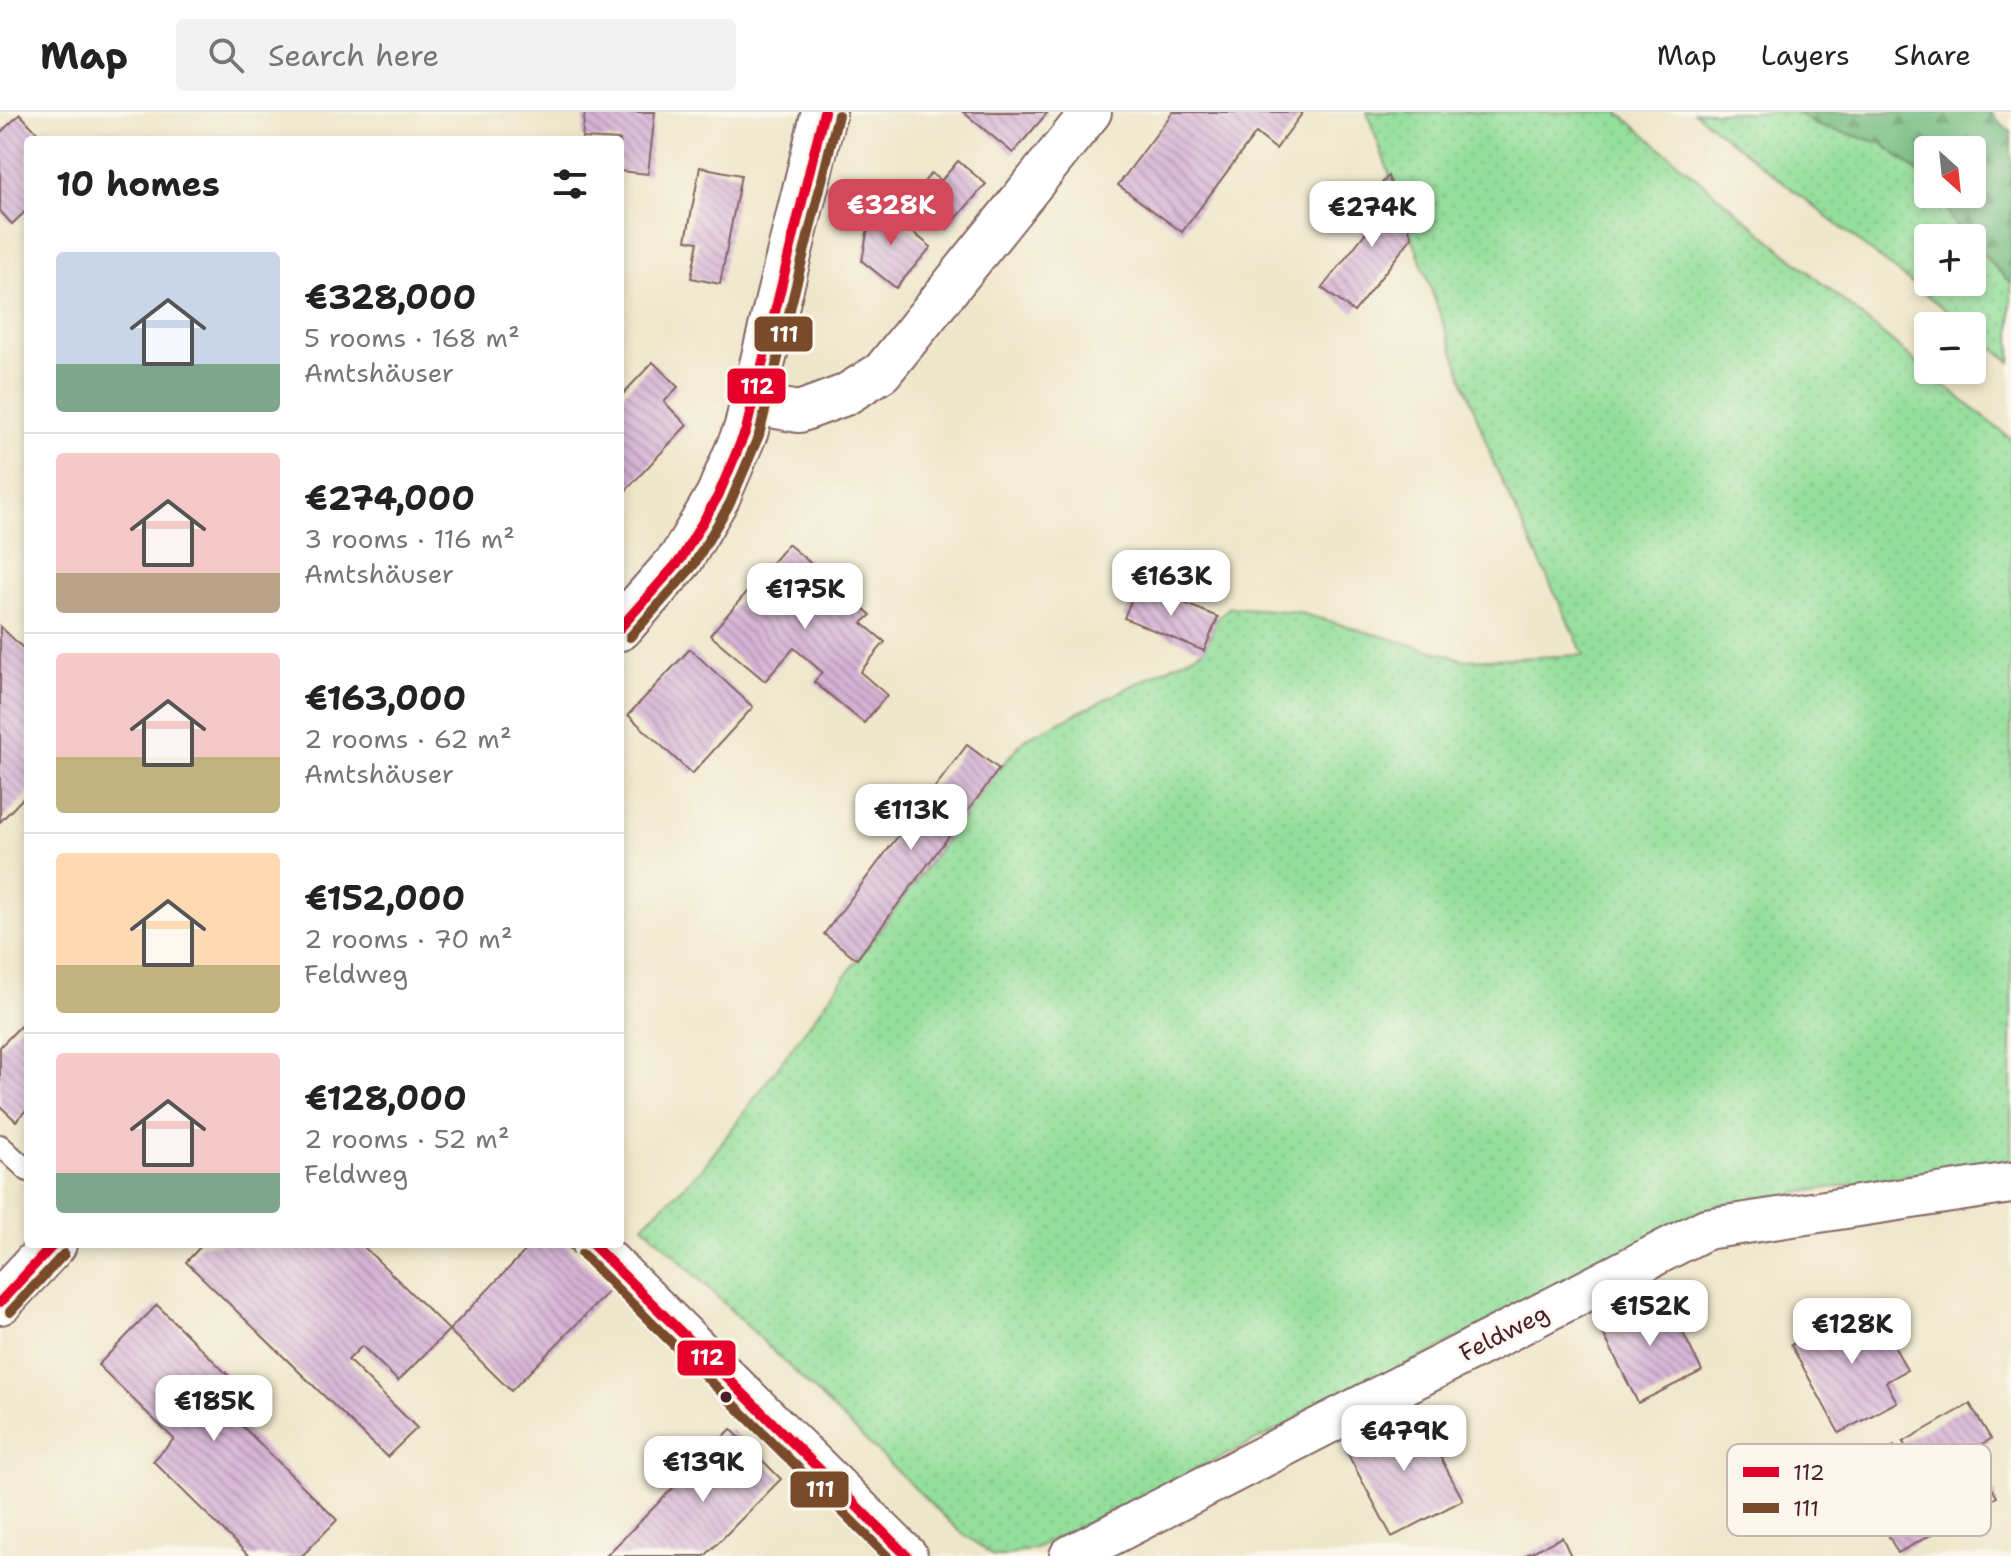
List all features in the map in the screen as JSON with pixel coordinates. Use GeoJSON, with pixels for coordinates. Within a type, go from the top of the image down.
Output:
{"type":"FeatureCollection","features":[{"type":"Feature","properties":{"kind":"main road"},"geometry":{"type":"LineString","coordinates":[[624,623],[681,559],[718,496],[746,430],[824,112]]}},
{"type":"Feature","properties":{"kind":"main road"},"geometry":{"type":"LineString","coordinates":[[0,1302],[50,1248]]}},
{"type":"Feature","properties":{"kind":"street"},"geometry":{"type":"LineString","coordinates":[[753,404],[799,412],[845,395],[882,372],[1091,112]]}},
{"type":"Feature","properties":{"kind":"street","name":"Feldweg"},"geometry":{"type":"LineString","coordinates":[[1070,1556],[1706,1229],[2011,1183]]}},
{"type":"Feature","properties":{"kind":"street"},"geometry":{"type":"LineString","coordinates":[[596,1248],[907,1556]]}},
{"type":"Feature","properties":{"kind":"lane"},"geometry":{"type":"LineString","coordinates":[[0,1145],[24,1167]]}},
{"type":"Feature","properties":{"kind":"green space"},"geometry":{"type":"Polygon","coordinates":[[[1367,112],[1618,112],[1914,360],[1914,384],[1942,384],[2011,439],[2011,1160],[1719,1205],[1333,1403],[1035,1548],[993,1556],[957,1529],[643,1225],[702,1169],[1023,740],[1204,650],[1218,617],[1230,607],[1297,612],[1465,660],[1584,655],[1494,464],[1367,112]]]}},
{"type":"Feature","properties":{"kind":"green space"},"geometry":{"type":"Polygon","coordinates":[[[1694,112],[1797,112],[1815,125],[1881,143],[1914,169],[1914,208],[1947,208],[1955,224],[1914,224],[1914,285],[1694,112]]]}},
{"type":"Feature","properties":{"kind":"green space"},"geometry":{"type":"Polygon","coordinates":[[[1797,112],[1989,112],[2011,132],[2011,282],[1986,257],[1986,224],[1955,224],[1947,208],[1986,208],[1986,136],[1914,136],[1914,169],[1881,143],[1815,125],[1797,112]]]}},
{"type":"Feature","properties":{"kind":"green space"},"geometry":{"type":"Polygon","coordinates":[[[1986,257],[2011,282],[2011,362],[1986,342],[1986,312],[1948,312],[1928,296],[1986,296],[1986,257]]]}},
{"type":"Feature","properties":{"kind":"building"},"geometry":{"type":"Polygon","coordinates":[[[585,112],[655,112],[648,174],[624,171],[624,136],[582,136],[585,112]]]}},
{"type":"Feature","properties":{"kind":"building"},"geometry":{"type":"Polygon","coordinates":[[[963,112],[1048,112],[1013,153],[963,112]]]}},
{"type":"Feature","properties":{"kind":"building"},"geometry":{"type":"Polygon","coordinates":[[[1173,112],[1303,112],[1276,149],[1256,133],[1182,232],[1118,185],[1173,112]]]}},
{"type":"Feature","properties":{"kind":"building"},"geometry":{"type":"Polygon","coordinates":[[[20,114],[40,136],[24,136],[24,213],[12,224],[0,211],[0,133],[20,114]]]}},
{"type":"Feature","properties":{"kind":"building"},"geometry":{"type":"Polygon","coordinates":[[[958,161],[986,184],[947,229],[911,199],[931,173],[941,181],[958,161]]]}},
{"type":"Feature","properties":{"kind":"building"},"geometry":{"type":"Polygon","coordinates":[[[700,167],[741,175],[720,284],[691,278],[698,242],[686,240],[700,167]]]}},
{"type":"Feature","properties":{"kind":"building"},"geometry":{"type":"Polygon","coordinates":[[[1388,176],[1412,237],[1354,312],[1322,288],[1374,222],[1360,211],[1388,176]]]}},
{"type":"Feature","properties":{"kind":"building"},"geometry":{"type":"Polygon","coordinates":[[[873,200],[931,247],[896,288],[862,261],[873,200]]]}},
{"type":"Feature","properties":{"kind":"building"},"geometry":{"type":"Polygon","coordinates":[[[653,362],[678,387],[664,402],[687,425],[624,493],[624,393],[653,362]]]}},
{"type":"Feature","properties":{"kind":"building"},"geometry":{"type":"Polygon","coordinates":[[[788,544],[871,615],[862,623],[885,642],[860,672],[887,695],[864,723],[814,682],[822,672],[794,648],[765,681],[710,635],[788,544]]]}},
{"type":"Feature","properties":{"kind":"building"},"geometry":{"type":"Polygon","coordinates":[[[1138,584],[1218,617],[1204,651],[1124,618],[1138,584]]]}},
{"type":"Feature","properties":{"kind":"building"},"geometry":{"type":"Polygon","coordinates":[[[0,626],[24,649],[24,797],[0,822],[0,626]]]}},
{"type":"Feature","properties":{"kind":"building"},"geometry":{"type":"Polygon","coordinates":[[[690,649],[753,707],[692,774],[628,715],[690,649]]]}},
{"type":"Feature","properties":{"kind":"building"},"geometry":{"type":"Polygon","coordinates":[[[967,745],[999,769],[857,959],[824,934],[967,745]]]}},
{"type":"Feature","properties":{"kind":"building"},"geometry":{"type":"Polygon","coordinates":[[[24,1022],[24,1112],[16,1121],[0,1106],[0,1047],[24,1022]]]}},
{"type":"Feature","properties":{"kind":"building"},"geometry":{"type":"Polygon","coordinates":[[[199,1248],[365,1248],[449,1330],[398,1381],[362,1346],[348,1360],[417,1428],[387,1457],[186,1262],[199,1248]]]}},
{"type":"Feature","properties":{"kind":"building"},"geometry":{"type":"Polygon","coordinates":[[[528,1248],[569,1248],[611,1289],[511,1391],[449,1330],[528,1248]]]}},
{"type":"Feature","properties":{"kind":"building"},"geometry":{"type":"Polygon","coordinates":[[[1663,1293],[1702,1371],[1638,1403],[1599,1325],[1663,1293]]]}},
{"type":"Feature","properties":{"kind":"building"},"geometry":{"type":"Polygon","coordinates":[[[1871,1302],[1907,1370],[1886,1382],[1897,1402],[1839,1433],[1791,1345],[1871,1302]]]}},
{"type":"Feature","properties":{"kind":"building"},"geometry":{"type":"Polygon","coordinates":[[[157,1305],[233,1380],[214,1398],[337,1520],[302,1556],[249,1556],[153,1461],[174,1439],[98,1365],[157,1305]]]}},
{"type":"Feature","properties":{"kind":"building"},"geometry":{"type":"Polygon","coordinates":[[[1970,1404],[1991,1439],[1982,1444],[1903,1442],[1970,1404]]]}},
{"type":"Feature","properties":{"kind":"building"},"geometry":{"type":"Polygon","coordinates":[[[1415,1409],[1463,1500],[1392,1537],[1344,1447],[1415,1409]]]}},
{"type":"Feature","properties":{"kind":"building"},"geometry":{"type":"Polygon","coordinates":[[[731,1429],[781,1479],[705,1556],[606,1556],[731,1429]]]}},
{"type":"Feature","properties":{"kind":"building"},"geometry":{"type":"Polygon","coordinates":[[[1991,1487],[1997,1497],[1991,1500],[1991,1487]]]}},
{"type":"Feature","properties":{"kind":"building"},"geometry":{"type":"Polygon","coordinates":[[[1888,1536],[1929,1536],[1898,1553],[1888,1536]]]}},
{"type":"Feature","properties":{"kind":"building"},"geometry":{"type":"Polygon","coordinates":[[[1562,1537],[1571,1556],[1524,1556],[1562,1537]]]}},
{"type":"Feature","properties":{"kind":"transit line","name":"112"},"geometry":{"type":"LineString","coordinates":[[624,623],[681,559],[718,496],[746,430],[824,112]]}},
{"type":"Feature","properties":{"kind":"transit line","name":"111"},"geometry":{"type":"LineString","coordinates":[[630,637],[693,566],[730,503],[759,435],[838,115]]}},
{"type":"Feature","properties":{"kind":"transit line","name":"112"},"geometry":{"type":"LineString","coordinates":[[0,1302],[50,1248]]}},
{"type":"Feature","properties":{"kind":"transit line","name":"112"},"geometry":{"type":"LineString","coordinates":[[596,1248],[907,1556]]}},
{"type":"Feature","properties":{"kind":"transit line","name":"111"},"geometry":{"type":"LineString","coordinates":[[10,1312],[64,1254]]}},
{"type":"Feature","properties":{"kind":"transit line","name":"111"},"geometry":{"type":"LineString","coordinates":[[582,1254],[887,1556]]}}]}
